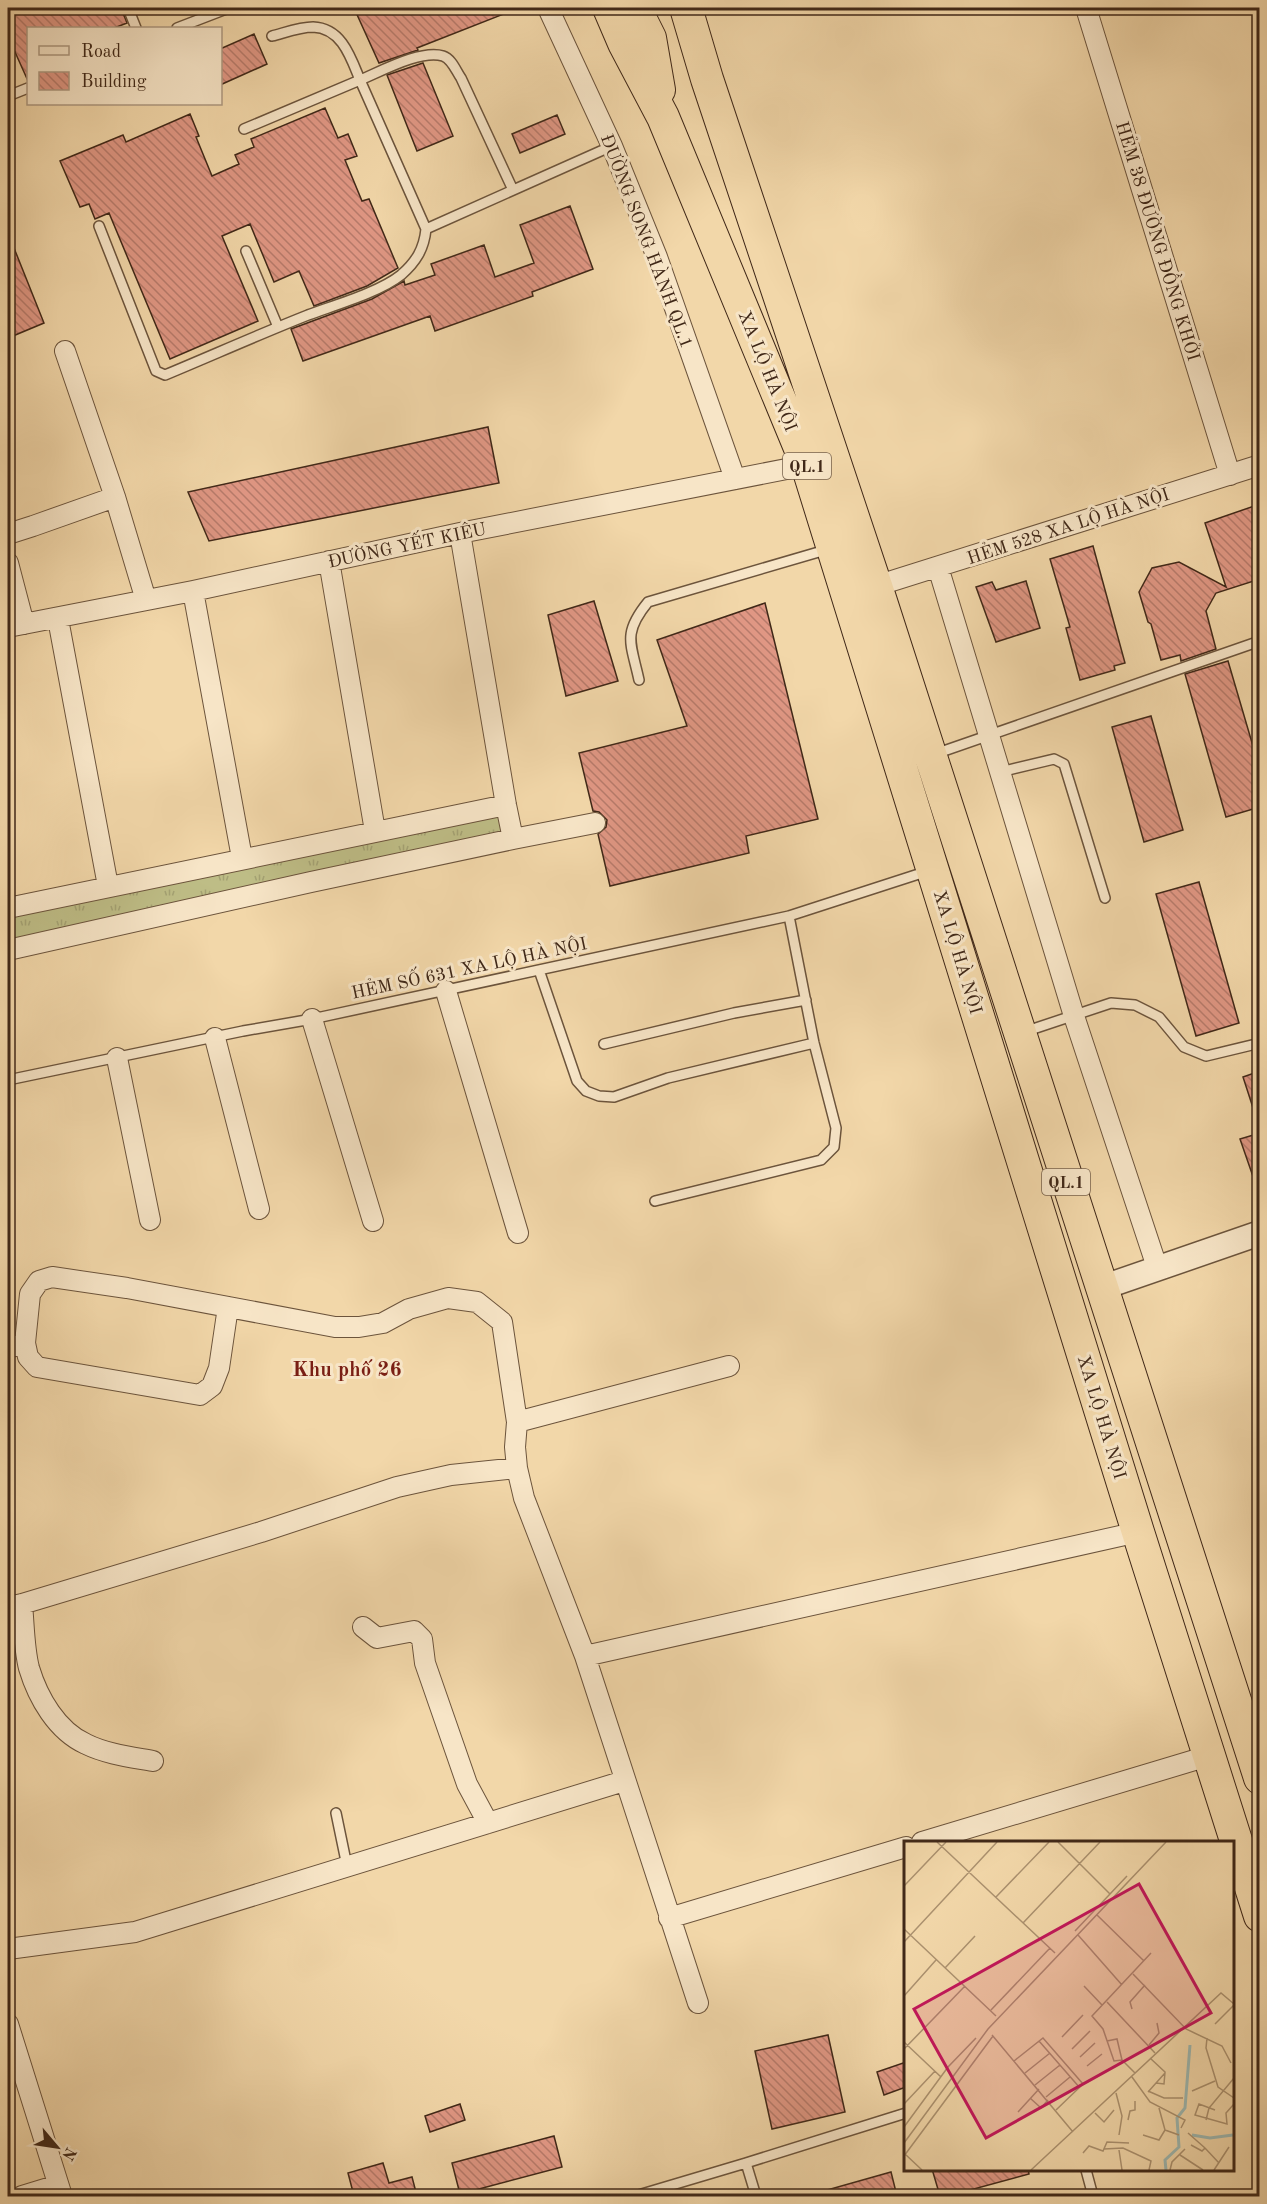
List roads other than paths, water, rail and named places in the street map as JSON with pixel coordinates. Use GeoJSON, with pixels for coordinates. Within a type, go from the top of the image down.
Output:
{"type":"FeatureCollection","features":[{"type":"Feature","properties":{"kind":"highway","name":"XA LỘ HÀ NỘI"},"geometry":{"type":"LineString","coordinates":[[609,8],[624,43],[663,117],[807,465],[1138,1532],[1260,1916]]}},
{"type":"Feature","properties":{"kind":"highway","name":"QL.1"},"geometry":{"type":"LineString","coordinates":[[635,8],[666,21],[663,117]]}},
{"type":"Feature","properties":{"kind":"highway","name":"XA LỘ HÀ NỘI"},"geometry":{"type":"LineString","coordinates":[[666,21],[707,79],[876,586],[1260,1778]]}},
{"type":"Feature","properties":{"kind":"street","name":"ĐƯỜNG SONG HÀNH QL.1"},"geometry":{"type":"LineString","coordinates":[[548,8],[612,146],[657,257],[735,479]]}},
{"type":"Feature","properties":{"kind":"street","name":"HẺM 38 ĐƯỜNG ĐỒNG KHỞI"},"geometry":{"type":"LineString","coordinates":[[1086,8],[1230,475]]}},
{"type":"Feature","properties":{"kind":"street"},"geometry":{"type":"LineString","coordinates":[[65,351],[115,497],[146,600]]}},
{"type":"Feature","properties":{"kind":"street","name":"ĐƯỜNG YẾT KIÊU"},"geometry":{"type":"LineString","coordinates":[[16,626],[193,591],[460,533],[807,465]]}},
{"type":"Feature","properties":{"kind":"street","name":"HẺM 528 XA LỘ HÀ NỘI"},"geometry":{"type":"LineString","coordinates":[[876,586],[1260,465]]}},
{"type":"Feature","properties":{"kind":"street"},"geometry":{"type":"LineString","coordinates":[[8,534],[115,497]]}},
{"type":"Feature","properties":{"kind":"street"},"geometry":{"type":"LineString","coordinates":[[460,533],[513,839]]}},
{"type":"Feature","properties":{"kind":"street"},"geometry":{"type":"LineString","coordinates":[[329,561],[375,831]]}},
{"type":"Feature","properties":{"kind":"street"},"geometry":{"type":"LineString","coordinates":[[8,563],[16,626]]}},
{"type":"Feature","properties":{"kind":"street"},"geometry":{"type":"LineString","coordinates":[[938,567],[1074,1016],[1157,1267]]}},
{"type":"Feature","properties":{"kind":"street"},"geometry":{"type":"LineString","coordinates":[[193,591],[242,858]]}},
{"type":"Feature","properties":{"kind":"street"},"geometry":{"type":"LineString","coordinates":[[58,619],[108,886]]}},
{"type":"Feature","properties":{"kind":"street"},"geometry":{"type":"LineString","coordinates":[[8,908],[506,805]]}},
{"type":"Feature","properties":{"kind":"street"},"geometry":{"type":"LineString","coordinates":[[8,950],[311,882],[595,823]]}},
{"type":"Feature","properties":{"kind":"street"},"geometry":{"type":"LineString","coordinates":[[446,991],[518,1233]]}},
{"type":"Feature","properties":{"kind":"street"},"geometry":{"type":"LineString","coordinates":[[312,1019],[374,1221]]}},
{"type":"Feature","properties":{"kind":"street"},"geometry":{"type":"LineString","coordinates":[[215,1038],[259,1209]]}},
{"type":"Feature","properties":{"kind":"street"},"geometry":{"type":"LineString","coordinates":[[117,1058],[150,1220]]}},
{"type":"Feature","properties":{"kind":"street"},"geometry":{"type":"LineString","coordinates":[[1101,1288],[1260,1233]]}},
{"type":"Feature","properties":{"kind":"street"},"geometry":{"type":"LineString","coordinates":[[228,1307],[219,1368],[212,1386],[200,1395],[37,1367],[16,1345],[30,1294],[39,1281],[52,1277],[127,1288],[335,1327],[359,1327],[383,1323],[409,1309],[448,1298],[477,1302],[502,1322],[516,1422],[517,1468],[524,1498],[585,1656],[698,2003]]}},
{"type":"Feature","properties":{"kind":"street"},"geometry":{"type":"LineString","coordinates":[[516,1422],[729,1366]]}},
{"type":"Feature","properties":{"kind":"street"},"geometry":{"type":"LineString","coordinates":[[153,1761],[110,1753],[86,1745],[67,1733],[45,1706],[29,1668],[15,1605],[261,1532],[397,1487],[451,1475],[517,1468]]}},
{"type":"Feature","properties":{"kind":"street"},"geometry":{"type":"LineString","coordinates":[[585,1656],[1138,1532]]}},
{"type":"Feature","properties":{"kind":"street"},"geometry":{"type":"LineString","coordinates":[[363,1627],[377,1638],[414,1631],[422,1639],[425,1663],[467,1784],[488,1823]]}},
{"type":"Feature","properties":{"kind":"street"},"geometry":{"type":"LineString","coordinates":[[925,1841],[1209,1756]]}},
{"type":"Feature","properties":{"kind":"street"},"geometry":{"type":"LineString","coordinates":[[8,1949],[135,1932],[624,1780]]}},
{"type":"Feature","properties":{"kind":"street"},"geometry":{"type":"LineString","coordinates":[[669,1918],[904,1848]]}},
{"type":"Feature","properties":{"kind":"street"},"geometry":{"type":"LineString","coordinates":[[8,2024],[60,2191],[22,2196]]}},
{"type":"Feature","properties":{"kind":"lane"},"geometry":{"type":"LineString","coordinates":[[128,8],[136,27]]}},
{"type":"Feature","properties":{"kind":"lane"},"geometry":{"type":"LineString","coordinates":[[180,27],[229,8]]}},
{"type":"Feature","properties":{"kind":"lane"},"geometry":{"type":"LineString","coordinates":[[99,226],[156,371],[165,375],[377,288],[400,276],[420,255],[425,244],[426,229],[347,49],[340,39],[314,27],[272,36]]}},
{"type":"Feature","properties":{"kind":"lane"},"geometry":{"type":"LineString","coordinates":[[244,129],[414,58],[443,57],[451,62],[461,78],[513,190]]}},
{"type":"Feature","properties":{"kind":"lane"},"geometry":{"type":"LineString","coordinates":[[8,96],[27,88]]}},
{"type":"Feature","properties":{"kind":"lane"},"geometry":{"type":"LineString","coordinates":[[426,229],[612,146]]}},
{"type":"Feature","properties":{"kind":"lane"},"geometry":{"type":"LineString","coordinates":[[246,251],[278,327]]}},
{"type":"Feature","properties":{"kind":"lane"},"geometry":{"type":"LineString","coordinates":[[639,680],[630,636],[634,619],[648,602],[833,548]]}},
{"type":"Feature","properties":{"kind":"lane"},"geometry":{"type":"LineString","coordinates":[[930,755],[1260,641]]}},
{"type":"Feature","properties":{"kind":"lane"},"geometry":{"type":"LineString","coordinates":[[1000,772],[1054,759],[1064,764],[1105,898]]}},
{"type":"Feature","properties":{"kind":"lane","name":"HẺM SỐ 631 XA LỘ HÀ NỘI"},"geometry":{"type":"LineString","coordinates":[[8,1080],[446,991],[789,915],[933,870]]}},
{"type":"Feature","properties":{"kind":"lane"},"geometry":{"type":"LineString","coordinates":[[655,1201],[821,1160],[834,1147],[836,1128],[814,1043],[789,915]]}},
{"type":"Feature","properties":{"kind":"lane"},"geometry":{"type":"LineString","coordinates":[[538,970],[577,1082],[586,1091],[599,1096],[614,1096],[668,1078],[814,1043]]}},
{"type":"Feature","properties":{"kind":"lane"},"geometry":{"type":"LineString","coordinates":[[604,1044],[734,1013],[806,1000]]}},
{"type":"Feature","properties":{"kind":"lane"},"geometry":{"type":"LineString","coordinates":[[1019,1034],[1111,1003],[1136,1005],[1159,1017],[1184,1047],[1206,1056],[1260,1043]]}},
{"type":"Feature","properties":{"kind":"lane"},"geometry":{"type":"LineString","coordinates":[[336,1813],[347,1866]]}},
{"type":"Feature","properties":{"kind":"lane"},"geometry":{"type":"LineString","coordinates":[[635,2196],[904,2114]]}},
{"type":"Feature","properties":{"kind":"lane"},"geometry":{"type":"LineString","coordinates":[[746,2163],[756,2196]]}},
{"type":"Feature","properties":{"kind":"lane"},"geometry":{"type":"LineString","coordinates":[[1087,2171],[1093,2196]]}},
{"type":"Feature","properties":{"kind":"district","name":"Khu phố 26"},"geometry":{"type":"Point","coordinates":[347,1369]}}]}
